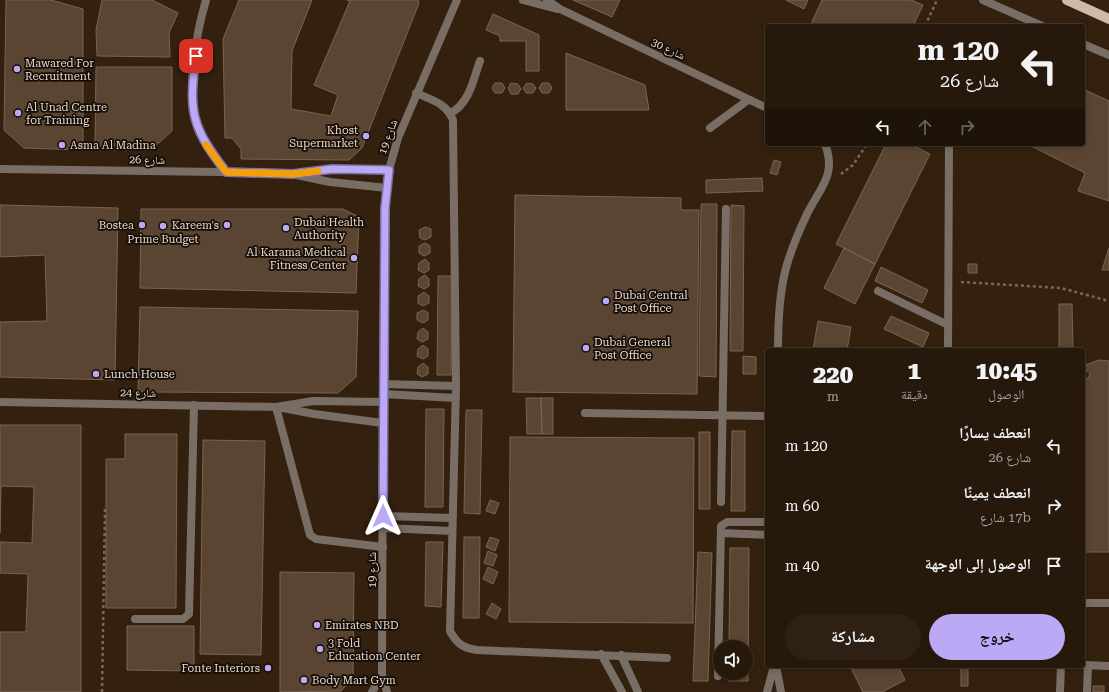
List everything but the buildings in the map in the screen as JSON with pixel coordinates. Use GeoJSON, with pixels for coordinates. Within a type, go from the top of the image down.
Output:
{"type":"FeatureCollection","features":[{"type":"Feature","properties":{"kind":"main road"},"geometry":{"type":"LineString","coordinates":[[1066,0],[1109,19]]}},
{"type":"Feature","properties":{"kind":"street"},"geometry":{"type":"LineString","coordinates":[[206,0],[199,29],[192,84],[193,113],[204,143],[226,172]]}},
{"type":"Feature","properties":{"kind":"street","name":"شارع 19"},"geometry":{"type":"LineString","coordinates":[[387,692],[382,675],[383,384],[387,188],[389,170],[398,138],[457,0]]}},
{"type":"Feature","properties":{"kind":"street","name":"شارع 30"},"geometry":{"type":"LineString","coordinates":[[523,0],[560,9]]}},
{"type":"Feature","properties":{"kind":"street","name":"شارع 30"},"geometry":{"type":"LineString","coordinates":[[547,0],[560,9],[765,107]]}},
{"type":"Feature","properties":{"kind":"street"},"geometry":{"type":"LineString","coordinates":[[983,0],[1037,24]]}},
{"type":"Feature","properties":{"kind":"street"},"geometry":{"type":"LineString","coordinates":[[1085,45],[1109,56]]}},
{"type":"Feature","properties":{"kind":"street"},"geometry":{"type":"LineString","coordinates":[[450,113],[457,109],[465,100],[480,60]]}},
{"type":"Feature","properties":{"kind":"street"},"geometry":{"type":"LineString","coordinates":[[416,93],[441,104],[450,113],[453,120],[455,154],[456,398],[449,619],[450,631],[456,642],[465,649],[667,658]]}},
{"type":"Feature","properties":{"kind":"street"},"geometry":{"type":"LineString","coordinates":[[710,128],[748,100]]}},
{"type":"Feature","properties":{"kind":"street"},"geometry":{"type":"LineString","coordinates":[[778,348],[780,300],[786,268],[807,214],[826,181],[829,169],[829,156],[826,146]]}},
{"type":"Feature","properties":{"kind":"street"},"geometry":{"type":"LineString","coordinates":[[948,348],[949,146]]}},
{"type":"Feature","properties":{"kind":"street","name":"شارع 26"},"geometry":{"type":"LineString","coordinates":[[0,169],[293,174],[332,169],[389,170]]}},
{"type":"Feature","properties":{"kind":"street","name":"شارع 26"},"geometry":{"type":"LineString","coordinates":[[293,174],[330,182],[387,188]]}},
{"type":"Feature","properties":{"kind":"street"},"geometry":{"type":"LineString","coordinates":[[721,502],[726,209]]}},
{"type":"Feature","properties":{"kind":"street"},"geometry":{"type":"LineString","coordinates":[[878,291],[948,325]]}},
{"type":"Feature","properties":{"kind":"street"},"geometry":{"type":"LineString","coordinates":[[383,384],[456,386]]}},
{"type":"Feature","properties":{"kind":"street","name":"شارع 24"},"geometry":{"type":"LineString","coordinates":[[276,407],[313,401],[383,398],[456,398]]}},
{"type":"Feature","properties":{"kind":"street","name":"شارع 24"},"geometry":{"type":"LineString","coordinates":[[0,402],[276,407],[322,416],[383,423]]}},
{"type":"Feature","properties":{"kind":"street"},"geometry":{"type":"LineString","coordinates":[[135,619],[183,619],[189,614],[194,405]]}},
{"type":"Feature","properties":{"kind":"street"},"geometry":{"type":"LineString","coordinates":[[276,407],[310,535],[316,539],[383,547]]}},
{"type":"Feature","properties":{"kind":"street"},"geometry":{"type":"LineString","coordinates":[[585,413],[765,416]]}},
{"type":"Feature","properties":{"kind":"street"},"geometry":{"type":"LineString","coordinates":[[383,516],[452,518]]}},
{"type":"Feature","properties":{"kind":"street"},"geometry":{"type":"LineString","coordinates":[[719,640],[721,526],[725,523],[765,522]]}},
{"type":"Feature","properties":{"kind":"street"},"geometry":{"type":"LineString","coordinates":[[383,528],[452,531]]}},
{"type":"Feature","properties":{"kind":"street"},"geometry":{"type":"LineString","coordinates":[[721,533],[765,535]]}},
{"type":"Feature","properties":{"kind":"street"},"geometry":{"type":"LineString","coordinates":[[1085,603],[1109,603]]}},
{"type":"Feature","properties":{"kind":"street"},"geometry":{"type":"LineString","coordinates":[[601,654],[622,692]]}},
{"type":"Feature","properties":{"kind":"street"},"geometry":{"type":"LineString","coordinates":[[621,655],[638,692]]}},
{"type":"Feature","properties":{"kind":"street"},"geometry":{"type":"LineString","coordinates":[[1087,692],[1085,665],[1109,666]]}},
{"type":"Feature","properties":{"kind":"street"},"geometry":{"type":"LineString","coordinates":[[768,692],[774,668]]}},
{"type":"Feature","properties":{"kind":"street"},"geometry":{"type":"LineString","coordinates":[[775,668],[781,692]]}},
{"type":"Feature","properties":{"kind":"street"},"geometry":{"type":"LineString","coordinates":[[1060,692],[1061,668]]}},
{"type":"Feature","properties":{"kind":"street"},"geometry":{"type":"LineString","coordinates":[[372,692],[382,675]]}},
{"type":"Feature","properties":{"kind":"path"},"geometry":{"type":"LineString","coordinates":[[926,24],[937,0]]}},
{"type":"Feature","properties":{"kind":"path"},"geometry":{"type":"LineString","coordinates":[[826,181],[841,174],[853,165],[866,146]]}},
{"type":"Feature","properties":{"kind":"path"},"geometry":{"type":"LineString","coordinates":[[949,281],[1061,288],[1090,294],[1109,301]]}},
{"type":"Feature","properties":{"kind":"path"},"geometry":{"type":"LineString","coordinates":[[102,692],[105,507]]}},
{"type":"Feature","properties":{"kind":"slow traffic"},"geometry":{"type":"LineString","coordinates":[[206,145],[226,172],[293,174],[318,171]]}},
{"type":"Feature","properties":{"kind":"place","name":"Mawared For Recruitment"},"geometry":{"type":"Point","coordinates":[17,69]}},
{"type":"Feature","properties":{"kind":"place","name":"Al Unad Centre for Training"},"geometry":{"type":"Point","coordinates":[18,113]}},
{"type":"Feature","properties":{"kind":"place","name":"Khost Supermarket"},"geometry":{"type":"Point","coordinates":[366,136]}},
{"type":"Feature","properties":{"kind":"place","name":"Asma Al Madina"},"geometry":{"type":"Point","coordinates":[62,145]}},
{"type":"Feature","properties":{"kind":"place","name":"Bostea"},"geometry":{"type":"Point","coordinates":[142,225]}},
{"type":"Feature","properties":{"kind":"place","name":"Kareem's"},"geometry":{"type":"Point","coordinates":[227,225]}},
{"type":"Feature","properties":{"kind":"place","name":"Prime Budget"},"geometry":{"type":"Point","coordinates":[163,226]}},
{"type":"Feature","properties":{"kind":"place","name":"Dubai Health Authority"},"geometry":{"type":"Point","coordinates":[286,228]}},
{"type":"Feature","properties":{"kind":"place","name":"Al Karama Medical Fitness Center"},"geometry":{"type":"Point","coordinates":[354,258]}},
{"type":"Feature","properties":{"kind":"place","name":"Dubai Central Post Office"},"geometry":{"type":"Point","coordinates":[606,301]}},
{"type":"Feature","properties":{"kind":"place","name":"Dubai General Post Office"},"geometry":{"type":"Point","coordinates":[586,348]}},
{"type":"Feature","properties":{"kind":"place","name":"Lunch House"},"geometry":{"type":"Point","coordinates":[96,374]}},
{"type":"Feature","properties":{"kind":"place","name":"Emirates NBD"},"geometry":{"type":"Point","coordinates":[317,625]}},
{"type":"Feature","properties":{"kind":"place","name":"3 Fold Education Center"},"geometry":{"type":"Point","coordinates":[320,649]}},
{"type":"Feature","properties":{"kind":"place","name":"Fonte Interiors"},"geometry":{"type":"Point","coordinates":[268,668]}},
{"type":"Feature","properties":{"kind":"place","name":"Body Mart Gym"},"geometry":{"type":"Point","coordinates":[304,680]}},
{"type":"Feature","properties":{"kind":"route"},"geometry":{"type":"LineString","coordinates":[[196,56],[192,84],[193,113],[204,143],[226,172],[293,174],[332,169],[389,170],[385,208],[383,516]]}}]}
